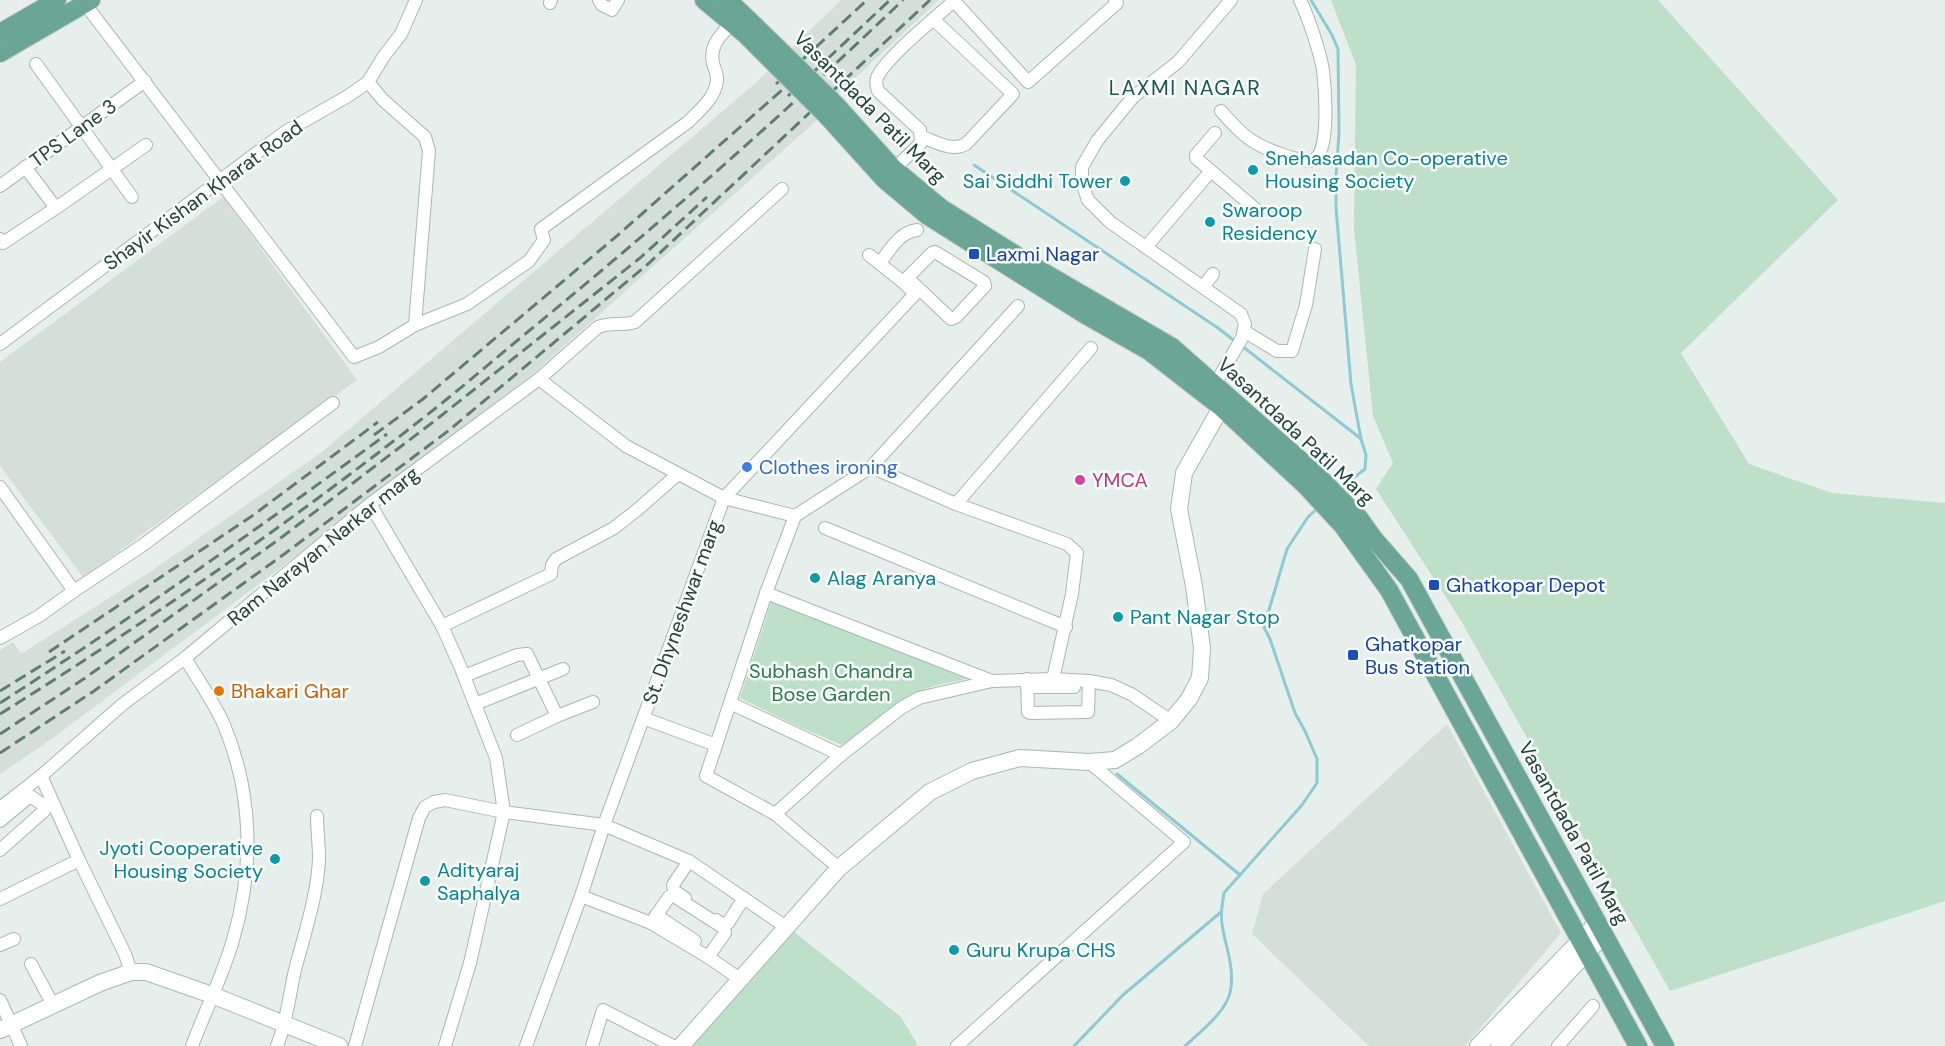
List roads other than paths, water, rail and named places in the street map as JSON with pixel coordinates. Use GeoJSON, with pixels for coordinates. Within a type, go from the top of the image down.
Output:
{"type":"FeatureCollection","features":[{"type":"Feature","properties":{"kind":"main road","name":"Vasantdada Patil Marg"},"geometry":{"type":"LineString","coordinates":[[704,0],[750,32],[831,111],[928,216],[989,246],[1084,314],[1149,351],[1218,396],[1311,481],[1409,579],[1665,1046]]}},
{"type":"Feature","properties":{"kind":"main road","name":"Vasantdada Patil Marg"},"geometry":{"type":"LineString","coordinates":[[728,0],[750,32]]}},
{"type":"Feature","properties":{"kind":"main road"},"geometry":{"type":"LineString","coordinates":[[0,53],[86,1]]}},
{"type":"Feature","properties":{"kind":"main road"},"geometry":{"type":"LineString","coordinates":[[0,33],[48,3]]}},
{"type":"Feature","properties":{"kind":"main road","name":"Vasantdada Patil Marg"},"geometry":{"type":"LineString","coordinates":[[1346,517],[1466,729],[1638,1046]]}},
{"type":"Feature","properties":{"kind":"main road"},"geometry":{"type":"LineString","coordinates":[[1466,729],[1486,719]]}},
{"type":"Feature","properties":{"kind":"street"},"geometry":{"type":"LineString","coordinates":[[415,325],[429,152],[424,137],[383,100],[368,82],[401,34],[416,0]]}},
{"type":"Feature","properties":{"kind":"street"},"geometry":{"type":"LineString","coordinates":[[599,0],[602,5],[612,10],[618,0]]}},
{"type":"Feature","properties":{"kind":"street"},"geometry":{"type":"LineString","coordinates":[[889,174],[921,143],[922,137],[920,130],[878,91],[876,83],[881,69],[955,1],[1028,82],[1117,3],[1115,0]]}},
{"type":"Feature","properties":{"kind":"street"},"geometry":{"type":"LineString","coordinates":[[681,1046],[839,868],[930,792],[972,771],[1020,758],[1089,762],[1115,760],[1171,721],[1189,699],[1200,678],[1202,648],[1194,585],[1179,509],[1184,473],[1242,338],[1245,324],[1241,314],[1110,222],[1088,200],[1082,183],[1082,167],[1097,141],[1133,97],[1178,62],[1232,0]]}},
{"type":"Feature","properties":{"kind":"street"},"geometry":{"type":"LineString","coordinates":[[1221,111],[1250,140],[1282,154],[1307,161],[1314,160],[1319,155],[1326,129],[1323,69],[1300,0]]}},
{"type":"Feature","properties":{"kind":"street"},"geometry":{"type":"LineString","coordinates":[[86,1],[354,357],[378,347],[415,325],[467,304],[530,261],[544,240],[541,229],[688,122],[706,105],[715,90],[718,78],[712,55],[716,41],[750,32]]}},
{"type":"Feature","properties":{"kind":"street"},"geometry":{"type":"LineString","coordinates":[[922,137],[950,148],[961,147],[1013,94],[934,20]]}},
{"type":"Feature","properties":{"kind":"street"},"geometry":{"type":"LineString","coordinates":[[36,64],[132,197]]}},
{"type":"Feature","properties":{"kind":"street","name":"TPS Lane 3"},"geometry":{"type":"LineString","coordinates":[[0,186],[145,81]]}},
{"type":"Feature","properties":{"kind":"street","name":"Shayir Kishan Kharat Road"},"geometry":{"type":"LineString","coordinates":[[0,344],[285,132],[368,82]]}},
{"type":"Feature","properties":{"kind":"street"},"geometry":{"type":"LineString","coordinates":[[1215,134],[1196,155],[1197,161],[1259,212]]}},
{"type":"Feature","properties":{"kind":"street"},"geometry":{"type":"LineString","coordinates":[[0,239],[3,243],[146,145]]}},
{"type":"Feature","properties":{"kind":"street"},"geometry":{"type":"LineString","coordinates":[[25,167],[56,208]]}},
{"type":"Feature","properties":{"kind":"street"},"geometry":{"type":"LineString","coordinates":[[1146,248],[1210,172]]}},
{"type":"Feature","properties":{"kind":"street","name":"Ram Narayan Narkar marg"},"geometry":{"type":"LineString","coordinates":[[0,808],[41,776],[123,704],[185,658],[370,504],[539,379],[598,327],[608,323],[627,325],[635,322],[782,189]]}},
{"type":"Feature","properties":{"kind":"street"},"geometry":{"type":"LineString","coordinates":[[880,263],[902,235],[917,230]]}},
{"type":"Feature","properties":{"kind":"street"},"geometry":{"type":"LineString","coordinates":[[1244,331],[1278,351],[1292,351],[1306,305],[1315,249]]}},
{"type":"Feature","properties":{"kind":"street"},"geometry":{"type":"LineString","coordinates":[[869,255],[905,280],[926,304],[935,303],[951,319],[956,317],[985,286],[984,282],[935,252],[905,280]]}},
{"type":"Feature","properties":{"kind":"street"},"geometry":{"type":"LineString","coordinates":[[1203,287],[1214,274]]}},
{"type":"Feature","properties":{"kind":"street","name":"St. Dhyneshwar marg"},"geometry":{"type":"LineString","coordinates":[[526,1046],[724,498],[917,292]]}},
{"type":"Feature","properties":{"kind":"street"},"geometry":{"type":"LineString","coordinates":[[839,868],[775,814],[706,776],[766,593],[795,516],[872,468],[1018,306]]}},
{"type":"Feature","properties":{"kind":"street"},"geometry":{"type":"LineString","coordinates":[[956,504],[1091,348]]}},
{"type":"Feature","properties":{"kind":"street"},"geometry":{"type":"LineString","coordinates":[[539,379],[626,446],[678,474],[724,498],[795,516]]}},
{"type":"Feature","properties":{"kind":"street"},"geometry":{"type":"LineString","coordinates":[[0,638],[39,616],[143,545],[333,403]]}},
{"type":"Feature","properties":{"kind":"street"},"geometry":{"type":"LineString","coordinates":[[872,468],[956,504],[1067,544],[1077,553],[1066,627],[1053,678]]}},
{"type":"Feature","properties":{"kind":"street"},"geometry":{"type":"LineString","coordinates":[[442,626],[551,574],[552,565],[556,559],[614,528],[678,474]]}},
{"type":"Feature","properties":{"kind":"street"},"geometry":{"type":"LineString","coordinates":[[0,487],[4,502],[74,591]]}},
{"type":"Feature","properties":{"kind":"street"},"geometry":{"type":"LineString","coordinates":[[370,504],[442,626],[464,676],[496,758],[504,812],[470,963],[445,1046]]}},
{"type":"Feature","properties":{"kind":"street"},"geometry":{"type":"LineString","coordinates":[[825,528],[1066,627]]}},
{"type":"Feature","properties":{"kind":"street"},"geometry":{"type":"LineString","coordinates":[[766,593],[992,681]]}},
{"type":"Feature","properties":{"kind":"street"},"geometry":{"type":"LineString","coordinates":[[464,676],[523,653],[527,654],[557,716]]}},
{"type":"Feature","properties":{"kind":"street"},"geometry":{"type":"LineString","coordinates":[[185,658],[223,723],[239,767],[247,814],[248,860],[244,895],[233,941],[192,1046]]}},
{"type":"Feature","properties":{"kind":"street"},"geometry":{"type":"LineString","coordinates":[[475,704],[563,669]]}},
{"type":"Feature","properties":{"kind":"street"},"geometry":{"type":"LineString","coordinates":[[1027,683],[1053,678],[1089,684]]}},
{"type":"Feature","properties":{"kind":"street"},"geometry":{"type":"LineString","coordinates":[[775,814],[841,755],[901,708],[919,698],[992,681],[1111,685],[1131,694],[1171,721]]}},
{"type":"Feature","properties":{"kind":"street"},"geometry":{"type":"LineString","coordinates":[[1027,683],[1029,712],[1052,713],[1088,712],[1089,684]]}},
{"type":"Feature","properties":{"kind":"street"},"geometry":{"type":"LineString","coordinates":[[517,735],[593,702]]}},
{"type":"Feature","properties":{"kind":"street"},"geometry":{"type":"LineString","coordinates":[[730,703],[841,755]]}},
{"type":"Feature","properties":{"kind":"street"},"geometry":{"type":"LineString","coordinates":[[643,718],[716,746]]}},
{"type":"Feature","properties":{"kind":"street"},"geometry":{"type":"LineString","coordinates":[[957,1046],[1184,842],[1089,762]]}},
{"type":"Feature","properties":{"kind":"street"},"geometry":{"type":"LineString","coordinates":[[41,776],[78,860],[125,954],[131,972]]}},
{"type":"Feature","properties":{"kind":"street"},"geometry":{"type":"LineString","coordinates":[[0,821],[30,796],[46,807],[0,849]]}},
{"type":"Feature","properties":{"kind":"street"},"geometry":{"type":"LineString","coordinates":[[355,1046],[419,818],[425,807],[434,802],[445,800],[504,812],[604,825],[687,864],[786,927]]}},
{"type":"Feature","properties":{"kind":"street"},"geometry":{"type":"LineString","coordinates":[[277,1046],[285,1025],[295,971],[304,941],[319,859],[317,816]]}},
{"type":"Feature","properties":{"kind":"street"},"geometry":{"type":"LineString","coordinates":[[0,899],[78,860]]}},
{"type":"Feature","properties":{"kind":"street"},"geometry":{"type":"LineString","coordinates":[[687,864],[674,885],[674,891],[724,925],[728,923],[743,901]]}},
{"type":"Feature","properties":{"kind":"street"},"geometry":{"type":"LineString","coordinates":[[654,919],[669,897],[674,896],[724,928],[725,933],[710,954]]}},
{"type":"Feature","properties":{"kind":"street"},"geometry":{"type":"LineString","coordinates":[[581,897],[654,919],[710,954],[740,979]]}},
{"type":"Feature","properties":{"kind":"street"},"geometry":{"type":"LineString","coordinates":[[1478,1046],[1601,930]]}},
{"type":"Feature","properties":{"kind":"street"},"geometry":{"type":"LineString","coordinates":[[0,945],[14,939]]}},
{"type":"Feature","properties":{"kind":"street"},"geometry":{"type":"LineString","coordinates":[[1500,1046],[1584,946]]}},
{"type":"Feature","properties":{"kind":"street"},"geometry":{"type":"LineString","coordinates":[[31,964],[53,1005]]}},
{"type":"Feature","properties":{"kind":"street"},"geometry":{"type":"LineString","coordinates":[[5,1027],[100,982],[131,972],[146,972],[212,995],[339,1046]]}},
{"type":"Feature","properties":{"kind":"street"},"geometry":{"type":"LineString","coordinates":[[0,1000],[5,1027],[21,1046]]}},
{"type":"Feature","properties":{"kind":"street"},"geometry":{"type":"LineString","coordinates":[[1558,1046],[1593,1006]]}},
{"type":"Feature","properties":{"kind":"street"},"geometry":{"type":"LineString","coordinates":[[592,1046],[603,1010],[673,1046]]}},
{"type":"Feature","properties":{"kind":"waterway"},"geometry":{"type":"LineString","coordinates":[[1311,0],[1338,49],[1339,133],[1336,208],[1351,384],[1366,455],[1365,469],[1339,489]]}},
{"type":"Feature","properties":{"kind":"waterway"},"geometry":{"type":"LineString","coordinates":[[974,165],[1236,342]]}},
{"type":"Feature","properties":{"kind":"waterway"},"geometry":{"type":"LineString","coordinates":[[1242,346],[1360,438]]}},
{"type":"Feature","properties":{"kind":"waterway"},"geometry":{"type":"LineString","coordinates":[[1185,1046],[1223,1008],[1230,993],[1231,969],[1222,920],[1224,893],[1302,805],[1317,783],[1317,759],[1295,713],[1264,627],[1287,549],[1308,517],[1319,507]]}},
{"type":"Feature","properties":{"kind":"waterway"},"geometry":{"type":"LineString","coordinates":[[1117,774],[1240,875]]}},
{"type":"Feature","properties":{"kind":"waterway"},"geometry":{"type":"LineString","coordinates":[[1074,1046],[1123,995],[1221,912]]}},
{"type":"Feature","properties":{"kind":"railway"},"geometry":{"type":"LineString","coordinates":[[776,84],[867,0]]}},
{"type":"Feature","properties":{"kind":"railway"},"geometry":{"type":"LineString","coordinates":[[788,96],[890,0]]}},
{"type":"Feature","properties":{"kind":"railway"},"geometry":{"type":"LineString","coordinates":[[0,714],[111,643],[220,568],[380,452],[432,411],[673,210],[903,0]]}},
{"type":"Feature","properties":{"kind":"railway"},"geometry":{"type":"LineString","coordinates":[[0,753],[94,691],[287,552],[448,431],[648,264],[930,0]]}},
{"type":"Feature","properties":{"kind":"railway"},"geometry":{"type":"LineString","coordinates":[[374,435],[423,399],[618,235],[791,82]]}},
{"type":"Feature","properties":{"kind":"railway"},"geometry":{"type":"LineString","coordinates":[[0,734],[85,678],[278,540],[437,419],[640,258],[707,197]]}},
{"type":"Feature","properties":{"kind":"railway"},"geometry":{"type":"LineString","coordinates":[[49,652],[252,516],[378,422]]}},
{"type":"Feature","properties":{"kind":"railway"},"geometry":{"type":"LineString","coordinates":[[0,703],[195,572],[387,434]]}},
{"type":"Feature","properties":{"kind":"railway"},"geometry":{"type":"LineString","coordinates":[[0,691],[65,651]]}},
{"type":"Feature","properties":{"kind":"place","name":"Snehasadan Co-operative Housing Society"},"geometry":{"type":"Point","coordinates":[1253,170]}},
{"type":"Feature","properties":{"kind":"place","name":"Sai Siddhi Tower"},"geometry":{"type":"Point","coordinates":[1125,181]}},
{"type":"Feature","properties":{"kind":"place","name":"Swaroop Residency"},"geometry":{"type":"Point","coordinates":[1210,222]}},
{"type":"Feature","properties":{"kind":"place","name":"Laxmi Nagar"},"geometry":{"type":"Point","coordinates":[974,254]}},
{"type":"Feature","properties":{"kind":"place","name":"Clothes ironing"},"geometry":{"type":"Point","coordinates":[747,467]}},
{"type":"Feature","properties":{"kind":"place","name":"YMCA"},"geometry":{"type":"Point","coordinates":[1080,480]}},
{"type":"Feature","properties":{"kind":"place","name":"Alag Aranya"},"geometry":{"type":"Point","coordinates":[815,578]}},
{"type":"Feature","properties":{"kind":"place","name":"Ghatkopar Depot"},"geometry":{"type":"Point","coordinates":[1434,585]}},
{"type":"Feature","properties":{"kind":"place","name":"Pant Nagar Stop"},"geometry":{"type":"Point","coordinates":[1118,617]}},
{"type":"Feature","properties":{"kind":"place","name":"Ghatkopar Bus Station"},"geometry":{"type":"Point","coordinates":[1353,655]}},
{"type":"Feature","properties":{"kind":"place","name":"Bhakari Ghar"},"geometry":{"type":"Point","coordinates":[219,691]}},
{"type":"Feature","properties":{"kind":"place","name":"Jyoti Cooperative Housing Society"},"geometry":{"type":"Point","coordinates":[275,859]}},
{"type":"Feature","properties":{"kind":"place","name":"Adityaraj Saphalya"},"geometry":{"type":"Point","coordinates":[425,881]}},
{"type":"Feature","properties":{"kind":"place","name":"Guru Krupa CHS"},"geometry":{"type":"Point","coordinates":[954,950]}},
{"type":"Feature","properties":{"kind":"district","name":"LAXMI NAGAR"},"geometry":{"type":"Point","coordinates":[1185,88]}},
{"type":"Feature","properties":{"kind":"park label","name":"Subhash Chandra Bose Garden"},"geometry":{"type":"Point","coordinates":[831,682]}}]}
